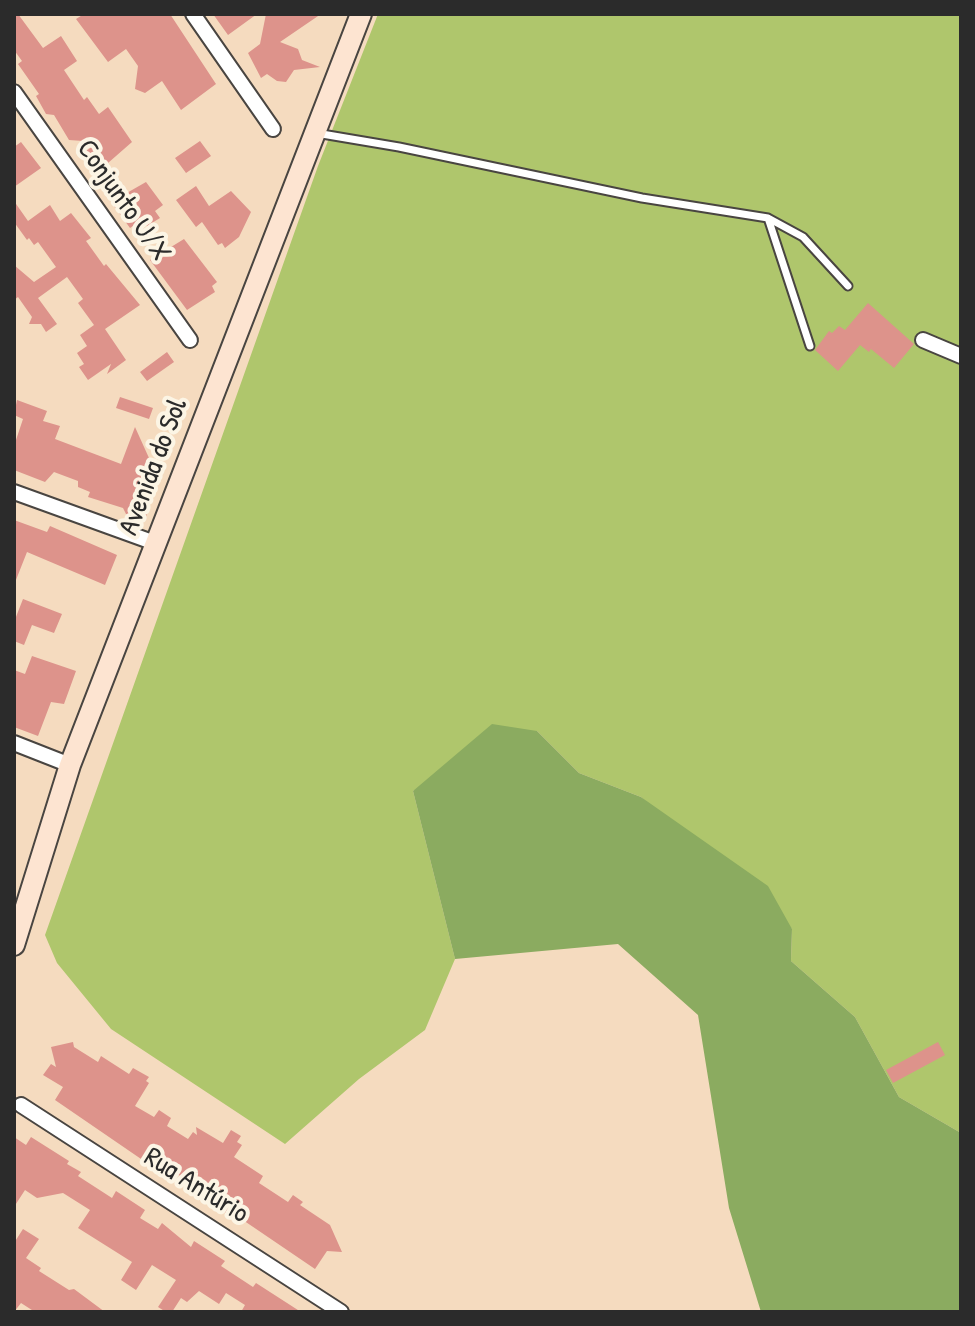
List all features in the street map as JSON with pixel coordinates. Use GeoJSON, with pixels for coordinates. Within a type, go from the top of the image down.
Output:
{"type":"FeatureCollection","features":[{"type":"Feature","properties":{"kind":"street"},"geometry":{"type":"LineString","coordinates":[[193,14],[273,129]]}},
{"type":"Feature","properties":{"kind":"street","name":"Avenida do Sol"},"geometry":{"type":"LineString","coordinates":[[14,945],[70,765],[361,14]]}},
{"type":"Feature","properties":{"kind":"street","name":"Conjunto U/X"},"geometry":{"type":"LineString","coordinates":[[14,92],[190,340]]}},
{"type":"Feature","properties":{"kind":"street"},"geometry":{"type":"LineString","coordinates":[[923,340],[961,356]]}},
{"type":"Feature","properties":{"kind":"street"},"geometry":{"type":"LineString","coordinates":[[14,492],[155,543]]}},
{"type":"Feature","properties":{"kind":"street"},"geometry":{"type":"LineString","coordinates":[[14,743],[70,765]]}},
{"type":"Feature","properties":{"kind":"street","name":"Rua Antúrio"},"geometry":{"type":"LineString","coordinates":[[21,1105],[341,1312]]}},
{"type":"Feature","properties":{"kind":"lane"},"geometry":{"type":"LineString","coordinates":[[314,133],[399,147],[642,198],[768,218],[803,237],[848,286]]}},
{"type":"Feature","properties":{"kind":"lane"},"geometry":{"type":"LineString","coordinates":[[768,218],[810,346]]}},
{"type":"Feature","properties":{"kind":"green space"},"geometry":{"type":"Polygon","coordinates":[[[378,14],[961,14],[961,1133],[899,1097],[855,1017],[791,961],[792,929],[641,797],[579,773],[537,731],[413,791],[455,959],[425,1030],[359,1079],[285,1144],[111,1029],[57,963],[45,935],[318,166],[378,14]]]}},
{"type":"Feature","properties":{"kind":"green space"},"geometry":{"type":"Polygon","coordinates":[[[492,724],[537,731],[579,773],[641,797],[768,886],[792,929],[791,961],[855,1017],[899,1097],[961,1133],[961,1312],[761,1312],[729,1208],[698,1015],[618,944],[455,959],[413,791],[492,724]]]}},
{"type":"Feature","properties":{"kind":"building"},"geometry":{"type":"Polygon","coordinates":[[[14,14],[18,14],[43,48],[61,36],[77,61],[64,70],[84,100],[87,97],[99,114],[108,107],[132,142],[100,170],[81,155],[98,142],[69,140],[54,115],[46,114],[36,96],[39,94],[18,64],[22,61],[14,50],[14,14]]]}},
{"type":"Feature","properties":{"kind":"building"},"geometry":{"type":"Polygon","coordinates":[[[84,14],[170,14],[216,84],[181,110],[162,81],[145,93],[135,89],[138,66],[126,49],[108,62],[76,19],[84,14]]]}},
{"type":"Feature","properties":{"kind":"building"},"geometry":{"type":"Polygon","coordinates":[[[213,14],[257,14],[228,35],[213,14]]]}},
{"type":"Feature","properties":{"kind":"building"},"geometry":{"type":"Polygon","coordinates":[[[266,14],[321,14],[280,42],[298,49],[302,60],[320,67],[294,70],[286,82],[277,81],[267,74],[261,78],[248,53],[260,44],[266,14]]]}},
{"type":"Feature","properties":{"kind":"building"},"geometry":{"type":"Polygon","coordinates":[[[200,141],[211,156],[186,173],[175,158],[200,141]]]}},
{"type":"Feature","properties":{"kind":"building"},"geometry":{"type":"Polygon","coordinates":[[[21,142],[41,168],[14,187],[14,147],[21,142]]]}},
{"type":"Feature","properties":{"kind":"building"},"geometry":{"type":"Polygon","coordinates":[[[146,182],[163,205],[155,211],[160,218],[147,226],[142,220],[130,228],[111,202],[146,182]]]}},
{"type":"Feature","properties":{"kind":"building"},"geometry":{"type":"Polygon","coordinates":[[[196,186],[209,206],[231,191],[251,212],[239,237],[225,248],[222,243],[218,245],[202,222],[196,227],[176,200],[196,186]]]}},
{"type":"Feature","properties":{"kind":"building"},"geometry":{"type":"Polygon","coordinates":[[[14,201],[28,221],[50,205],[60,221],[71,213],[91,238],[86,241],[104,266],[106,264],[140,305],[105,329],[126,360],[107,374],[111,364],[88,380],[79,367],[84,364],[77,353],[87,346],[80,335],[94,325],[78,303],[83,299],[67,277],[38,298],[57,324],[46,332],[41,324],[29,324],[32,317],[18,297],[14,300],[14,265],[34,282],[56,267],[38,242],[34,245],[29,238],[27,240],[14,222],[14,201]]]}},
{"type":"Feature","properties":{"kind":"building"},"geometry":{"type":"Polygon","coordinates":[[[184,239],[217,282],[212,286],[215,292],[187,310],[150,260],[184,239]]]}},
{"type":"Feature","properties":{"kind":"building"},"geometry":{"type":"Polygon","coordinates":[[[868,303],[914,344],[894,368],[871,349],[869,352],[860,345],[838,371],[815,350],[829,331],[832,333],[839,326],[845,330],[868,303]]]}},
{"type":"Feature","properties":{"kind":"building"},"geometry":{"type":"Polygon","coordinates":[[[167,352],[174,362],[147,381],[140,372],[167,352]]]}},
{"type":"Feature","properties":{"kind":"building"},"geometry":{"type":"Polygon","coordinates":[[[120,397],[153,408],[149,419],[116,408],[120,397]]]}},
{"type":"Feature","properties":{"kind":"building"},"geometry":{"type":"Polygon","coordinates":[[[17,400],[47,411],[43,421],[60,426],[55,439],[121,464],[135,427],[149,458],[162,462],[146,517],[131,524],[123,508],[88,497],[90,492],[78,487],[78,481],[54,472],[45,482],[14,470],[14,446],[23,419],[14,415],[17,400]]]}},
{"type":"Feature","properties":{"kind":"building"},"geometry":{"type":"Polygon","coordinates":[[[14,520],[47,532],[50,526],[117,555],[105,585],[27,552],[14,585],[14,520]]]}},
{"type":"Feature","properties":{"kind":"building"},"geometry":{"type":"Polygon","coordinates":[[[23,599],[62,614],[54,633],[32,625],[24,645],[14,641],[14,622],[23,599]]]}},
{"type":"Feature","properties":{"kind":"building"},"geometry":{"type":"Polygon","coordinates":[[[32,656],[76,671],[64,704],[51,702],[38,736],[14,727],[14,670],[25,674],[32,656]]]}},
{"type":"Feature","properties":{"kind":"building"},"geometry":{"type":"Polygon","coordinates":[[[73,1042],[74,1047],[98,1062],[101,1056],[129,1074],[133,1068],[149,1077],[146,1081],[149,1083],[135,1106],[154,1117],[159,1110],[171,1118],[167,1126],[188,1139],[193,1132],[197,1135],[196,1127],[223,1143],[231,1130],[241,1136],[237,1142],[242,1145],[234,1157],[263,1176],[259,1183],[288,1202],[293,1195],[303,1202],[300,1205],[330,1225],[342,1252],[327,1251],[315,1269],[237,1216],[235,1219],[221,1210],[223,1207],[188,1187],[181,1181],[183,1178],[170,1169],[160,1165],[158,1169],[144,1161],[55,1100],[63,1087],[43,1075],[51,1064],[56,1067],[51,1047],[73,1042]]]}},
{"type":"Feature","properties":{"kind":"building"},"geometry":{"type":"Polygon","coordinates":[[[938,1042],[945,1055],[893,1083],[886,1070],[938,1042]]]}},
{"type":"Feature","properties":{"kind":"building"},"geometry":{"type":"Polygon","coordinates":[[[14,1137],[26,1145],[31,1137],[69,1161],[67,1164],[81,1172],[78,1176],[112,1198],[116,1191],[145,1210],[140,1218],[158,1229],[162,1223],[191,1247],[194,1241],[225,1261],[221,1266],[253,1287],[256,1283],[301,1312],[241,1312],[245,1305],[226,1293],[219,1304],[199,1291],[187,1302],[181,1298],[172,1312],[166,1312],[158,1307],[176,1280],[152,1265],[136,1290],[121,1280],[132,1262],[78,1228],[90,1210],[63,1193],[37,1198],[25,1190],[14,1207],[14,1137]]]}},
{"type":"Feature","properties":{"kind":"building"},"geometry":{"type":"Polygon","coordinates":[[[23,1229],[39,1239],[26,1258],[41,1268],[39,1271],[69,1290],[74,1289],[105,1312],[35,1312],[21,1303],[14,1312],[14,1243],[23,1229]]]}}]}
